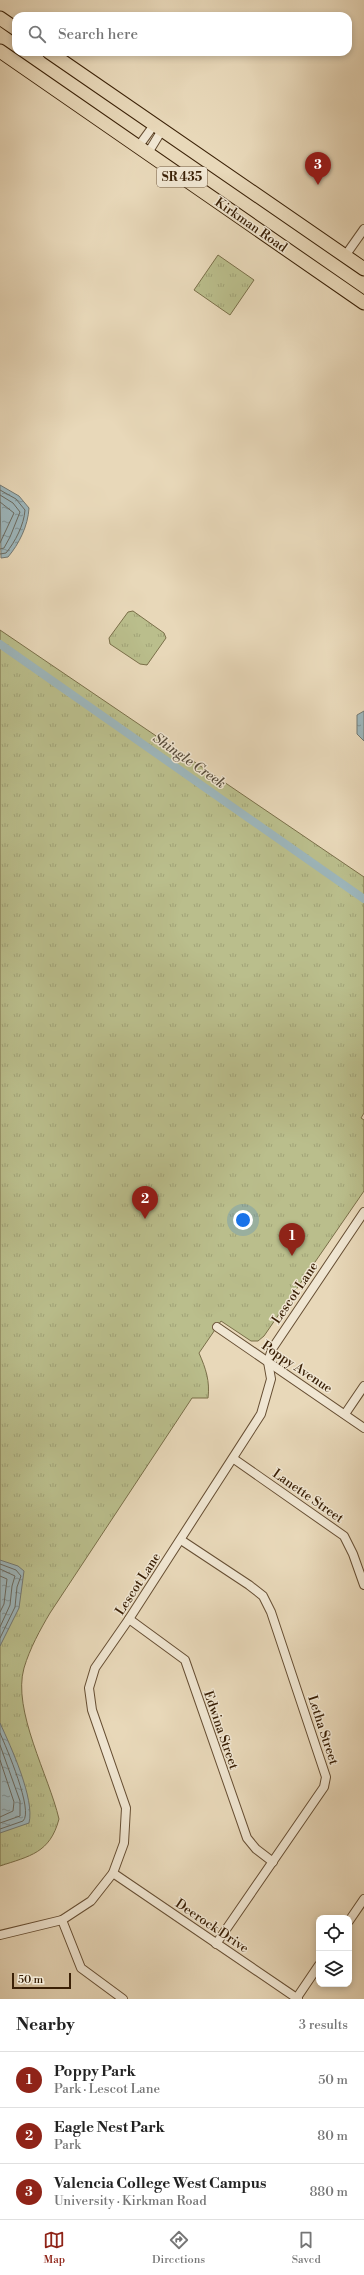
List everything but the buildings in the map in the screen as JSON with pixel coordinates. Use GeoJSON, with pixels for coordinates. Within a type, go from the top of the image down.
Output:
{"type":"FeatureCollection","features":[{"type":"Feature","properties":{"kind":"main road"},"geometry":{"type":"LineString","coordinates":[[0,18],[12,26]]}},
{"type":"Feature","properties":{"kind":"main road","name":"Kirkman Road"},"geometry":{"type":"LineString","coordinates":[[0,52],[364,303]]}},
{"type":"Feature","properties":{"kind":"main road","name":"SR 435"},"geometry":{"type":"LineString","coordinates":[[55,56],[364,269]]}},
{"type":"Feature","properties":{"kind":"street"},"geometry":{"type":"LineString","coordinates":[[143,150],[158,128]]}},
{"type":"Feature","properties":{"kind":"street"},"geometry":{"type":"LineString","coordinates":[[143,150],[158,128]]}},
{"type":"Feature","properties":{"kind":"street"},"geometry":{"type":"LineString","coordinates":[[345,256],[364,229]]}},
{"type":"Feature","properties":{"kind":"street","name":"Lescot Lane"},"geometry":{"type":"LineString","coordinates":[[0,1935],[62,1920],[91,1902],[113,1873],[124,1843],[126,1808],[92,1710],[89,1688],[95,1668],[234,1459],[261,1414],[268,1397],[271,1379],[268,1362],[272,1349],[364,1212]]}},
{"type":"Feature","properties":{"kind":"street","name":"Poppy Avenue"},"geometry":{"type":"LineString","coordinates":[[216,1327],[364,1428]]}},
{"type":"Feature","properties":{"kind":"street"},"geometry":{"type":"LineString","coordinates":[[345,1414],[364,1386]]}},
{"type":"Feature","properties":{"kind":"street","name":"Lanette Street"},"geometry":{"type":"LineString","coordinates":[[234,1459],[344,1536],[354,1554],[364,1585]]}},
{"type":"Feature","properties":{"kind":"street","name":"Letha Street"},"geometry":{"type":"LineString","coordinates":[[181,1540],[263,1596],[271,1612],[326,1777],[324,1787],[216,1944]]}},
{"type":"Feature","properties":{"kind":"street","name":"Edwina Street"},"geometry":{"type":"LineString","coordinates":[[129,1619],[185,1660],[247,1838],[256,1849],[273,1862]]}},
{"type":"Feature","properties":{"kind":"street","name":"Deerock Drive"},"geometry":{"type":"LineString","coordinates":[[113,1873],[297,1999]]}},
{"type":"Feature","properties":{"kind":"street"},"geometry":{"type":"LineString","coordinates":[[352,1917],[364,1899]]}},
{"type":"Feature","properties":{"kind":"street"},"geometry":{"type":"LineString","coordinates":[[62,1920],[81,1968],[123,1999]]}},
{"type":"Feature","properties":{"kind":"street"},"geometry":{"type":"LineString","coordinates":[[297,1999],[316,1970]]}},
{"type":"Feature","properties":{"kind":"green space"},"geometry":{"type":"Polygon","coordinates":[[[218,255],[254,280],[230,315],[194,290],[218,255]]]}},
{"type":"Feature","properties":{"kind":"green space"},"geometry":{"type":"Polygon","coordinates":[[[133,611],[164,633],[166,638],[147,665],[140,664],[110,644],[109,638],[128,612],[133,611]]]}},
{"type":"Feature","properties":{"kind":"green space"},"geometry":{"type":"Polygon","coordinates":[[[0,630],[364,877],[364,1113],[361,1118],[364,1120],[364,1191],[264,1336],[258,1341],[251,1341],[221,1321],[199,1353],[207,1375],[208,1398],[192,1398],[50,1613],[39,1633],[29,1653],[24,1668],[22,1685],[23,1703],[33,1743],[59,1819],[50,1839],[37,1852],[0,1866],[0,630]]]}},
{"type":"Feature","properties":{"kind":"water"},"geometry":{"type":"Polygon","coordinates":[[[0,485],[19,496],[29,508],[25,528],[19,541],[8,557],[1,558],[0,485]]]}},
{"type":"Feature","properties":{"kind":"water"},"geometry":{"type":"Polygon","coordinates":[[[364,711],[364,741],[357,734],[357,715],[364,711]]]}},
{"type":"Feature","properties":{"kind":"water"},"geometry":{"type":"Polygon","coordinates":[[[0,1560],[18,1566],[24,1571],[19,1608],[0,1646],[0,1560]]]}},
{"type":"Feature","properties":{"kind":"water"},"geometry":{"type":"Polygon","coordinates":[[[0,1723],[21,1773],[29,1801],[30,1813],[29,1823],[0,1833],[0,1723]]]}},
{"type":"Feature","properties":{"kind":"waterway","name":"Shingle Creek"},"geometry":{"type":"LineString","coordinates":[[0,644],[364,899]]}},
{"type":"Feature","properties":{"kind":"place","name":"Valencia College West Campus"},"geometry":{"type":"Point","coordinates":[318,185]}},
{"type":"Feature","properties":{"kind":"place","name":"Eagle Nest Park"},"geometry":{"type":"Point","coordinates":[145,1219]}},
{"type":"Feature","properties":{"kind":"place","name":"Poppy Park"},"geometry":{"type":"Point","coordinates":[292,1256]}}]}
